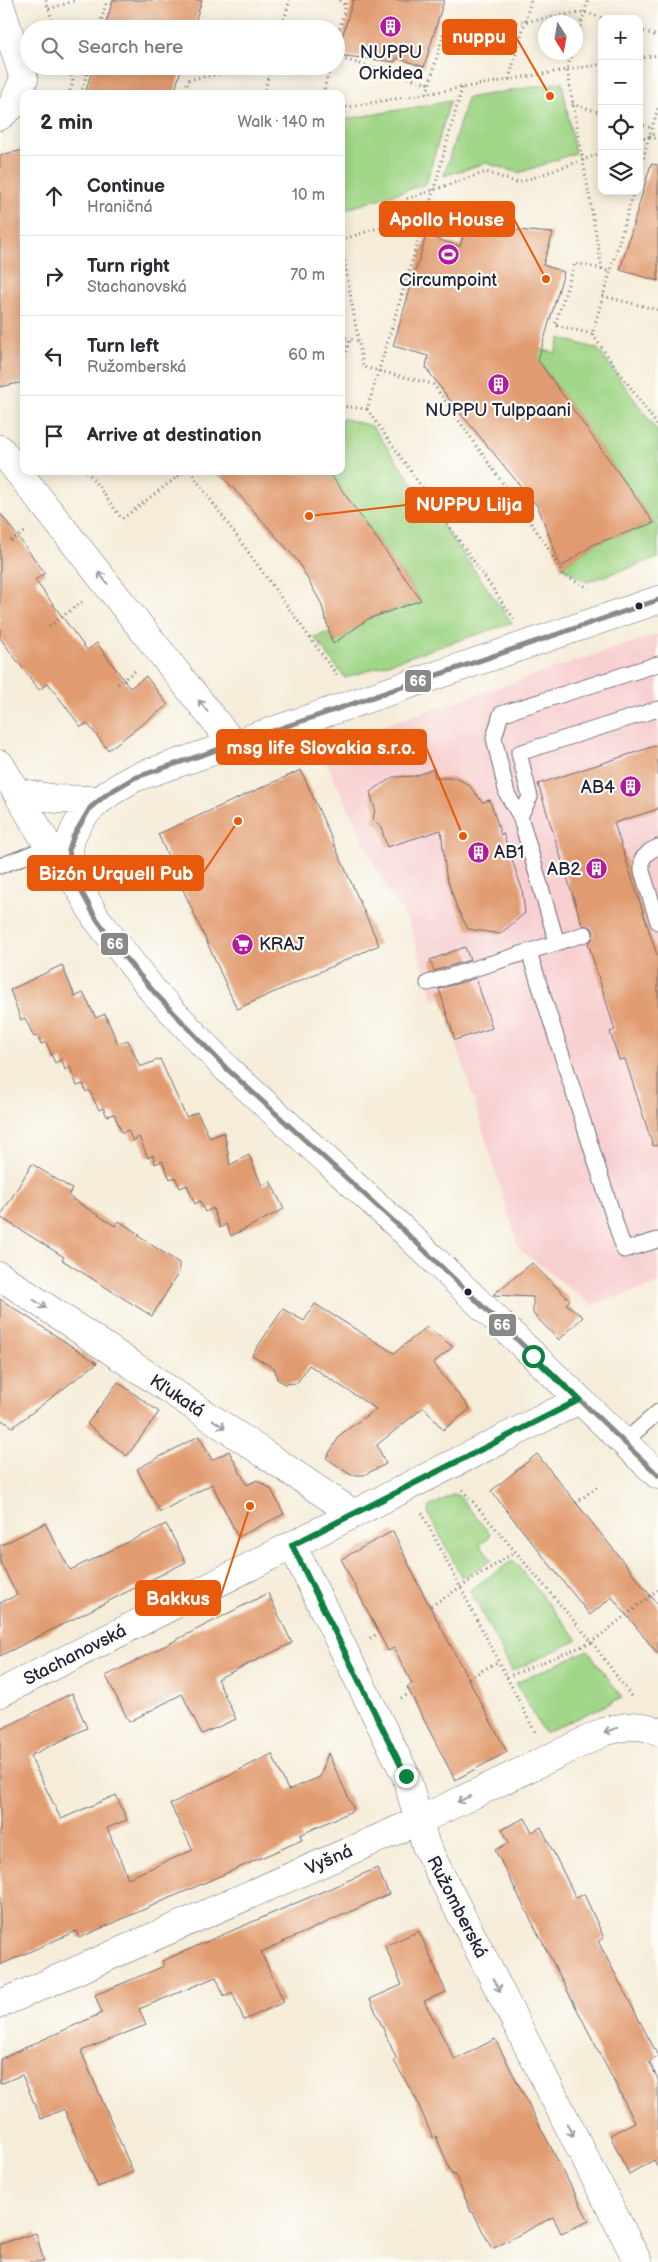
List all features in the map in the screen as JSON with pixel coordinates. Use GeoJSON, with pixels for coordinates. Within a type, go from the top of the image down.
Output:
{"type":"FeatureCollection","features":[{"type":"Feature","properties":{"kind":"street"},"geometry":{"type":"LineString","coordinates":[[0,5],[20,67]]}},
{"type":"Feature","properties":{"kind":"street"},"geometry":{"type":"LineString","coordinates":[[0,116],[12,106],[24,79],[23,75]]}},
{"type":"Feature","properties":{"kind":"street"},"geometry":{"type":"LineString","coordinates":[[0,449],[20,474]]}},
{"type":"Feature","properties":{"kind":"street"},"geometry":{"type":"LineString","coordinates":[[21,475],[233,744]]}},
{"type":"Feature","properties":{"kind":"street"},"geometry":{"type":"LineString","coordinates":[[80,889],[72,867],[69,850],[72,837],[82,819],[99,800],[134,778],[658,600]]}},
{"type":"Feature","properties":{"kind":"street"},"geometry":{"type":"LineString","coordinates":[[0,764],[49,847],[80,889],[96,918],[121,953],[154,992],[227,1069],[400,1227],[658,1475]]}},
{"type":"Feature","properties":{"kind":"street"},"geometry":{"type":"LineString","coordinates":[[16,792],[57,799],[99,800]]}},
{"type":"Feature","properties":{"kind":"street","name":"Kľukatá"},"geometry":{"type":"LineString","coordinates":[[0,1276],[354,1514]]}},
{"type":"Feature","properties":{"kind":"street","name":"Stachanovská"},"geometry":{"type":"LineString","coordinates":[[0,1693],[579,1400]]}},
{"type":"Feature","properties":{"kind":"street","name":"Ružomberská"},"geometry":{"type":"LineString","coordinates":[[292,1545],[404,1771],[426,1846],[638,2262]]}},
{"type":"Feature","properties":{"kind":"street","name":"Vyšná"},"geometry":{"type":"LineString","coordinates":[[0,2004],[418,1821],[604,1732],[622,1726],[638,1726],[658,1732]]}},
{"type":"Feature","properties":{"kind":"lane"},"geometry":{"type":"LineString","coordinates":[[557,944],[520,816],[507,794],[494,738],[502,714],[658,664]]}},
{"type":"Feature","properties":{"kind":"lane"},"geometry":{"type":"LineString","coordinates":[[520,816],[530,797],[519,753],[658,708]]}},
{"type":"Feature","properties":{"kind":"lane"},"geometry":{"type":"LineString","coordinates":[[0,866],[49,847]]}},
{"type":"Feature","properties":{"kind":"lane"},"geometry":{"type":"LineString","coordinates":[[654,916],[642,871],[642,859],[650,851],[658,847]]}},
{"type":"Feature","properties":{"kind":"lane"},"geometry":{"type":"LineString","coordinates":[[428,983],[585,934]]}},
{"type":"Feature","properties":{"kind":"lane"},"geometry":{"type":"LineString","coordinates":[[529,952],[624,1250],[658,1240]]}},
{"type":"Feature","properties":{"kind":"lane"},"geometry":{"type":"LineString","coordinates":[[624,1442],[658,1412]]}},
{"type":"Feature","properties":{"kind":"path"},"geometry":{"type":"LineString","coordinates":[[46,0],[52,20]]}},
{"type":"Feature","properties":{"kind":"path"},"geometry":{"type":"LineString","coordinates":[[49,10],[77,0]]}},
{"type":"Feature","properties":{"kind":"path"},"geometry":{"type":"LineString","coordinates":[[101,20],[107,0]]}},
{"type":"Feature","properties":{"kind":"path"},"geometry":{"type":"LineString","coordinates":[[284,20],[290,0]]}},
{"type":"Feature","properties":{"kind":"path"},"geometry":{"type":"LineString","coordinates":[[340,0],[346,7]]}},
{"type":"Feature","properties":{"kind":"path"},"geometry":{"type":"LineString","coordinates":[[342,20],[347,0]]}},
{"type":"Feature","properties":{"kind":"path"},"geometry":{"type":"LineString","coordinates":[[509,79],[531,0]]}},
{"type":"Feature","properties":{"kind":"path"},"geometry":{"type":"LineString","coordinates":[[583,16],[588,0]]}},
{"type":"Feature","properties":{"kind":"path"},"geometry":{"type":"LineString","coordinates":[[427,93],[443,35],[584,12],[598,17]]}},
{"type":"Feature","properties":{"kind":"path"},"geometry":{"type":"LineString","coordinates":[[643,31],[658,36]]}},
{"type":"Feature","properties":{"kind":"path"},"geometry":{"type":"LineString","coordinates":[[643,57],[658,55]]}},
{"type":"Feature","properties":{"kind":"path"},"geometry":{"type":"LineString","coordinates":[[345,60],[430,84]]}},
{"type":"Feature","properties":{"kind":"path"},"geometry":{"type":"LineString","coordinates":[[570,60],[567,69],[572,104],[602,269]]}},
{"type":"Feature","properties":{"kind":"path"},"geometry":{"type":"LineString","coordinates":[[345,107],[598,65]]}},
{"type":"Feature","properties":{"kind":"path"},"geometry":{"type":"LineString","coordinates":[[70,90],[73,82],[71,75]]}},
{"type":"Feature","properties":{"kind":"path"},"geometry":{"type":"LineString","coordinates":[[82,90],[86,75]]}},
{"type":"Feature","properties":{"kind":"path"},"geometry":{"type":"LineString","coordinates":[[185,90],[188,80],[214,75]]}},
{"type":"Feature","properties":{"kind":"path"},"geometry":{"type":"LineString","coordinates":[[265,90],[268,75]]}},
{"type":"Feature","properties":{"kind":"path"},"geometry":{"type":"LineString","coordinates":[[323,90],[327,75]]}},
{"type":"Feature","properties":{"kind":"path"},"geometry":{"type":"LineString","coordinates":[[366,409],[434,189],[462,88]]}},
{"type":"Feature","properties":{"kind":"path"},"geometry":{"type":"LineString","coordinates":[[572,104],[598,112]]}},
{"type":"Feature","properties":{"kind":"path"},"geometry":{"type":"LineString","coordinates":[[643,159],[658,108]]}},
{"type":"Feature","properties":{"kind":"path"},"geometry":{"type":"LineString","coordinates":[[643,125],[652,128]]}},
{"type":"Feature","properties":{"kind":"path"},"geometry":{"type":"LineString","coordinates":[[643,139],[658,133]]}},
{"type":"Feature","properties":{"kind":"path"},"geometry":{"type":"LineString","coordinates":[[650,136],[658,140]]}},
{"type":"Feature","properties":{"kind":"path"},"geometry":{"type":"LineString","coordinates":[[345,239],[399,221],[406,199],[434,189],[486,172],[518,183],[598,154]]}},
{"type":"Feature","properties":{"kind":"path"},"geometry":{"type":"LineString","coordinates":[[592,334],[633,195]]}},
{"type":"Feature","properties":{"kind":"path"},"geometry":{"type":"LineString","coordinates":[[610,272],[575,263],[555,325],[592,334],[658,426]]}},
{"type":"Feature","properties":{"kind":"path"},"geometry":{"type":"LineString","coordinates":[[345,264],[363,367],[433,384],[545,543],[564,576],[589,588]]}},
{"type":"Feature","properties":{"kind":"path"},"geometry":{"type":"LineString","coordinates":[[603,296],[658,310]]}},
{"type":"Feature","properties":{"kind":"path"},"geometry":{"type":"LineString","coordinates":[[345,337],[358,341]]}},
{"type":"Feature","properties":{"kind":"path"},"geometry":{"type":"LineString","coordinates":[[345,354],[350,339]]}},
{"type":"Feature","properties":{"kind":"path"},"geometry":{"type":"LineString","coordinates":[[345,406],[366,409],[518,625]]}},
{"type":"Feature","properties":{"kind":"path"},"geometry":{"type":"LineString","coordinates":[[90,475],[122,519],[180,475]]}},
{"type":"Feature","properties":{"kind":"path"},"geometry":{"type":"LineString","coordinates":[[193,475],[342,682]]}},
{"type":"Feature","properties":{"kind":"path"},"geometry":{"type":"LineString","coordinates":[[49,626],[107,583]]}},
{"type":"Feature","properties":{"kind":"path"},"geometry":{"type":"LineString","coordinates":[[576,1503],[598,1486]]}},
{"type":"Feature","properties":{"kind":"path"},"geometry":{"type":"LineString","coordinates":[[462,1490],[592,1642],[634,1701]]}},
{"type":"Feature","properties":{"kind":"path"},"geometry":{"type":"LineString","coordinates":[[419,1508],[536,1733]]}},
{"type":"Feature","properties":{"kind":"path"},"geometry":{"type":"LineString","coordinates":[[431,1606],[514,1552]]}},
{"type":"Feature","properties":{"kind":"path"},"geometry":{"type":"LineString","coordinates":[[507,1677],[592,1642],[658,1590]]}},
{"type":"Feature","properties":{"kind":"path"},"geometry":{"type":"LineString","coordinates":[[469,1678],[499,1661]]}},
{"type":"Feature","properties":{"kind":"shaded area"},"geometry":{"type":"Polygon","coordinates":[[[658,634],[658,1284],[591,1305],[519,1249],[442,996],[434,1001],[408,920],[388,892],[319,747],[658,634]]]}},
{"type":"Feature","properties":{"kind":"green space"},"geometry":{"type":"Polygon","coordinates":[[[562,82],[575,153],[519,173],[486,163],[444,176],[467,98],[562,82]]]}},
{"type":"Feature","properties":{"kind":"green space"},"geometry":{"type":"Polygon","coordinates":[[[450,101],[426,184],[345,210],[345,119],[450,101]]]}},
{"type":"Feature","properties":{"kind":"green space"},"geometry":{"type":"Polygon","coordinates":[[[560,338],[598,349],[658,432],[658,558],[587,582],[561,567],[594,544],[654,523],[528,346],[555,353],[560,338]]]}},
{"type":"Feature","properties":{"kind":"green space"},"geometry":{"type":"Polygon","coordinates":[[[345,419],[372,426],[512,623],[345,678],[314,637],[329,632],[333,644],[368,619],[421,600],[331,475],[345,475],[345,419]]]}},
{"type":"Feature","properties":{"kind":"green space"},"geometry":{"type":"Polygon","coordinates":[[[454,1494],[459,1496],[490,1534],[489,1538],[480,1544],[492,1560],[465,1577],[461,1576],[428,1513],[429,1507],[454,1494]]]}},
{"type":"Feature","properties":{"kind":"green space"},"geometry":{"type":"Polygon","coordinates":[[[513,1560],[578,1640],[512,1671],[470,1590],[513,1560]]]}},
{"type":"Feature","properties":{"kind":"green space"},"geometry":{"type":"Polygon","coordinates":[[[588,1650],[622,1698],[544,1733],[516,1683],[588,1650]]]}},
{"type":"Feature","properties":{"kind":"building"},"geometry":{"type":"Polygon","coordinates":[[[113,0],[202,0],[196,20],[107,20],[113,0]]]}},
{"type":"Feature","properties":{"kind":"building","name":"NUPPU Orkidea"},"geometry":{"type":"Polygon","coordinates":[[[353,0],[444,0],[424,67],[397,58],[395,62],[345,56],[345,28],[353,0]]]}},
{"type":"Feature","properties":{"kind":"building"},"geometry":{"type":"Polygon","coordinates":[[[90,75],[179,75],[175,90],[86,90],[90,75]]]}},
{"type":"Feature","properties":{"kind":"building"},"geometry":{"type":"Polygon","coordinates":[[[20,151],[20,383],[0,387],[0,155],[20,151]]]}},
{"type":"Feature","properties":{"kind":"building"},"geometry":{"type":"Polygon","coordinates":[[[651,164],[658,165],[658,281],[620,270],[651,164]]]}},
{"type":"Feature","properties":{"kind":"building","name":"NUPPU Tulppaani"},"geometry":{"type":"Polygon","coordinates":[[[467,222],[482,227],[553,233],[543,265],[564,272],[538,360],[654,523],[594,544],[561,567],[538,507],[452,403],[426,368],[428,356],[393,346],[426,236],[460,246],[467,222]]]}},
{"type":"Feature","properties":{"kind":"building"},"geometry":{"type":"Polygon","coordinates":[[[222,475],[331,475],[421,600],[368,619],[333,644],[321,603],[297,560],[222,475]]]}},
{"type":"Feature","properties":{"kind":"building"},"geometry":{"type":"Polygon","coordinates":[[[0,513],[45,573],[35,580],[87,650],[97,643],[130,688],[146,676],[168,705],[108,750],[87,723],[81,727],[48,683],[39,690],[0,638],[0,513]]]}},
{"type":"Feature","properties":{"kind":"building","name":"AB2"},"geometry":{"type":"Polygon","coordinates":[[[658,745],[658,809],[614,823],[658,958],[658,1145],[653,1146],[625,1059],[619,1060],[610,1032],[615,1030],[588,943],[592,940],[594,932],[591,927],[582,925],[538,784],[658,745]]]}},
{"type":"Feature","properties":{"kind":"building","name":"AB1"},"geometry":{"type":"Polygon","coordinates":[[[433,769],[435,778],[456,778],[469,785],[482,802],[490,800],[522,889],[525,913],[500,934],[468,929],[457,908],[446,875],[441,830],[387,847],[381,827],[373,820],[375,809],[370,792],[393,777],[415,776],[433,769]]]}},
{"type":"Feature","properties":{"kind":"building"},"geometry":{"type":"Polygon","coordinates":[[[301,770],[379,945],[237,1009],[158,834],[301,770]]]}},
{"type":"Feature","properties":{"kind":"building"},"geometry":{"type":"Polygon","coordinates":[[[465,947],[470,960],[434,971],[430,960],[465,947]]]}},
{"type":"Feature","properties":{"kind":"building"},"geometry":{"type":"Polygon","coordinates":[[[62,965],[75,997],[83,993],[96,1018],[105,1014],[118,1044],[128,1040],[140,1067],[160,1059],[186,1117],[197,1112],[210,1138],[224,1132],[230,1165],[249,1155],[262,1186],[270,1181],[284,1209],[231,1236],[226,1224],[220,1228],[213,1208],[205,1212],[200,1201],[195,1204],[187,1185],[180,1188],[175,1177],[170,1179],[162,1161],[155,1164],[153,1155],[148,1158],[139,1137],[133,1141],[128,1130],[122,1133],[114,1114],[107,1116],[103,1108],[99,1110],[89,1090],[86,1092],[83,1084],[77,1086],[70,1067],[65,1070],[62,1059],[55,1063],[46,1042],[41,1044],[38,1035],[34,1037],[25,1018],[21,1020],[10,990],[62,965]]]}},
{"type":"Feature","properties":{"kind":"building"},"geometry":{"type":"Polygon","coordinates":[[[476,978],[492,1028],[455,1040],[439,989],[476,978]]]}},
{"type":"Feature","properties":{"kind":"building"},"geometry":{"type":"Polygon","coordinates":[[[32,1164],[72,1189],[68,1196],[115,1226],[119,1221],[179,1263],[179,1272],[152,1316],[62,1260],[64,1257],[0,1217],[32,1164]]]}},
{"type":"Feature","properties":{"kind":"building"},"geometry":{"type":"Polygon","coordinates":[[[532,1263],[570,1300],[566,1304],[583,1317],[559,1340],[533,1314],[533,1297],[493,1295],[532,1263]]]}},
{"type":"Feature","properties":{"kind":"building"},"geometry":{"type":"Polygon","coordinates":[[[0,1299],[97,1363],[13,1427],[0,1419],[0,1299]]]}},
{"type":"Feature","properties":{"kind":"building"},"geometry":{"type":"Polygon","coordinates":[[[315,1304],[394,1353],[427,1327],[453,1347],[433,1363],[470,1409],[443,1430],[424,1407],[377,1445],[386,1464],[364,1475],[351,1475],[326,1458],[341,1434],[376,1409],[309,1365],[297,1383],[285,1384],[277,1379],[275,1369],[252,1355],[283,1309],[304,1321],[315,1304]]]}},
{"type":"Feature","properties":{"kind":"building"},"geometry":{"type":"Polygon","coordinates":[[[118,1382],[159,1412],[127,1456],[87,1424],[118,1382]]]}},
{"type":"Feature","properties":{"kind":"building"},"geometry":{"type":"Polygon","coordinates":[[[199,1436],[212,1460],[229,1451],[247,1485],[257,1480],[271,1489],[284,1514],[238,1537],[212,1484],[160,1512],[137,1469],[199,1436]]]}},
{"type":"Feature","properties":{"kind":"building"},"geometry":{"type":"Polygon","coordinates":[[[537,1454],[658,1605],[658,1654],[612,1597],[590,1615],[491,1491],[537,1454]]]}},
{"type":"Feature","properties":{"kind":"building"},"geometry":{"type":"Polygon","coordinates":[[[45,1523],[70,1570],[166,1524],[186,1562],[0,1656],[0,1603],[17,1595],[0,1562],[0,1546],[45,1523]]]}},
{"type":"Feature","properties":{"kind":"building"},"geometry":{"type":"Polygon","coordinates":[[[393,1531],[417,1582],[507,1752],[455,1780],[407,1687],[412,1684],[394,1648],[388,1651],[341,1559],[393,1531]]]}},
{"type":"Feature","properties":{"kind":"building"},"geometry":{"type":"Polygon","coordinates":[[[268,1593],[292,1643],[217,1679],[236,1719],[202,1734],[182,1694],[129,1722],[106,1676],[268,1593]]]}},
{"type":"Feature","properties":{"kind":"building"},"geometry":{"type":"Polygon","coordinates":[[[72,1693],[87,1728],[30,1756],[61,1819],[116,1795],[127,1820],[107,1828],[128,1878],[193,1850],[170,1804],[272,1754],[288,1790],[320,1777],[328,1753],[354,1810],[300,1835],[302,1840],[79,1938],[76,1931],[0,1965],[0,1730],[72,1693]]]}},
{"type":"Feature","properties":{"kind":"building"},"geometry":{"type":"Polygon","coordinates":[[[525,1818],[532,1832],[541,1827],[576,1898],[584,1894],[604,1938],[598,1941],[658,2056],[649,2062],[658,2079],[658,2168],[654,2160],[629,2174],[610,2135],[635,2122],[495,1850],[509,1843],[502,1829],[525,1818]]]}},
{"type":"Feature","properties":{"kind":"building"},"geometry":{"type":"Polygon","coordinates":[[[377,1868],[389,1894],[261,1952],[284,2002],[244,2020],[232,1992],[224,1996],[216,1977],[139,2009],[146,2025],[81,2051],[133,2172],[98,2187],[64,2109],[41,2119],[22,2075],[0,2084],[0,2059],[102,2013],[95,1995],[164,1966],[162,1961],[377,1868]]]}},
{"type":"Feature","properties":{"kind":"building"},"geometry":{"type":"Polygon","coordinates":[[[419,1931],[446,1992],[424,2001],[455,2060],[495,2039],[589,2221],[561,2233],[553,2217],[492,2249],[473,2212],[471,2212],[455,2174],[452,2175],[436,2136],[433,2138],[416,2099],[394,2061],[397,2060],[370,1999],[402,1985],[385,1946],[419,1931]]]}},
{"type":"Feature","properties":{"kind":"building"},"geometry":{"type":"Polygon","coordinates":[[[36,2233],[44,2262],[0,2262],[0,2244],[36,2233]]]}},
{"type":"Feature","properties":{"kind":"transit line","name":"66"},"geometry":{"type":"LineString","coordinates":[[658,600],[134,778],[107,794],[90,808],[73,837],[69,850],[72,867],[80,889],[96,918],[121,953],[154,992],[227,1069],[400,1227],[658,1475]]}},
{"type":"Feature","properties":{"kind":"place","name":"NUPPU Orkidea"},"geometry":{"type":"Point","coordinates":[391,27]}},
{"type":"Feature","properties":{"kind":"place","name":"nuppu"},"geometry":{"type":"Point","coordinates":[550,96]}},
{"type":"Feature","properties":{"kind":"place","name":"Circumpoint"},"geometry":{"type":"Point","coordinates":[448,255]}},
{"type":"Feature","properties":{"kind":"place","name":"Apollo House"},"geometry":{"type":"Point","coordinates":[546,279]}},
{"type":"Feature","properties":{"kind":"place","name":"NUPPU Tulppaani"},"geometry":{"type":"Point","coordinates":[498,385]}},
{"type":"Feature","properties":{"kind":"place","name":"NUPPU Lilja"},"geometry":{"type":"Point","coordinates":[309,516]}},
{"type":"Feature","properties":{"kind":"place","name":"AB4"},"geometry":{"type":"Point","coordinates":[631,787]}},
{"type":"Feature","properties":{"kind":"place","name":"Bizón Urquell Pub"},"geometry":{"type":"Point","coordinates":[238,821]}},
{"type":"Feature","properties":{"kind":"place","name":"msg life Slovakia s.r.o."},"geometry":{"type":"Point","coordinates":[463,836]}},
{"type":"Feature","properties":{"kind":"place","name":"AB1"},"geometry":{"type":"Point","coordinates":[478,852]}},
{"type":"Feature","properties":{"kind":"place","name":"AB2"},"geometry":{"type":"Point","coordinates":[597,869]}},
{"type":"Feature","properties":{"kind":"place","name":"KRAJ"},"geometry":{"type":"Point","coordinates":[243,944]}},
{"type":"Feature","properties":{"kind":"place","name":"Bakkus"},"geometry":{"type":"Point","coordinates":[250,1506]}},
{"type":"Feature","properties":{"kind":"route"},"geometry":{"type":"LineString","coordinates":[[406,1776],[292,1545],[579,1400],[533,1356]]}}]}
